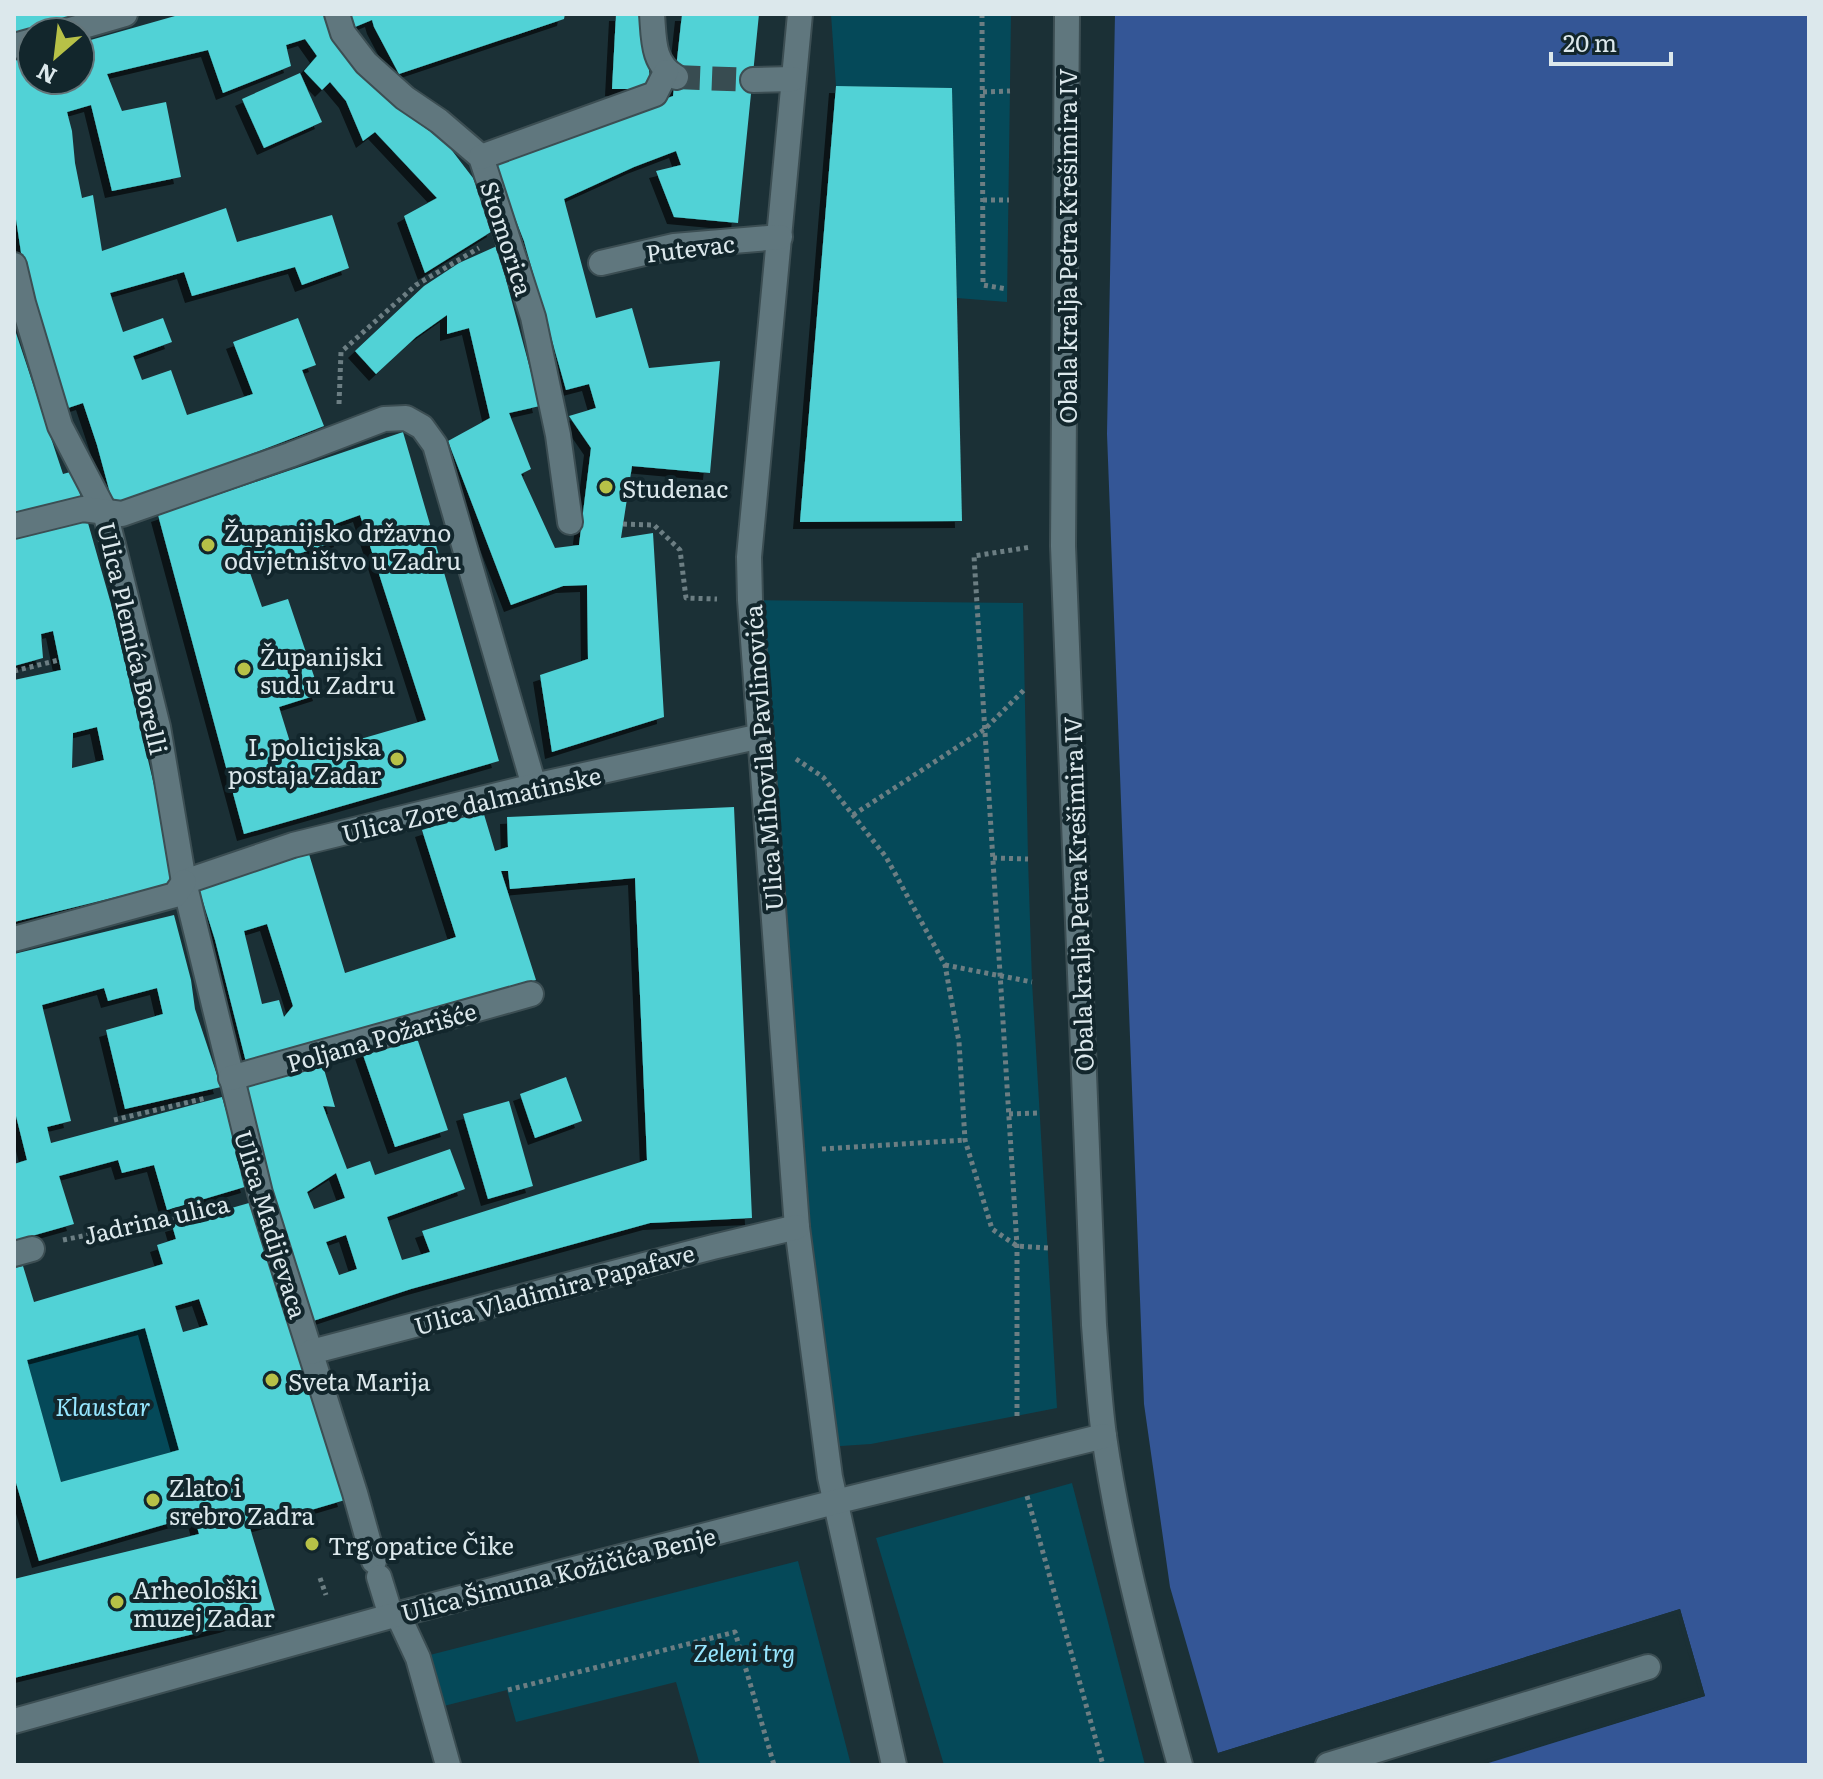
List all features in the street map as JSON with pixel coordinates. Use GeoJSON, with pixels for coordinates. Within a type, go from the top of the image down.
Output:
{"type":"FeatureCollection","features":[{"type":"Feature","properties":{"kind":"street"},"geometry":{"type":"LineString","coordinates":[[96,22],[125,14]]}},
{"type":"Feature","properties":{"kind":"street","name":"Stomorica"},"geometry":{"type":"LineString","coordinates":[[337,14],[343,33],[366,63],[405,98],[439,121],[481,157],[536,328],[558,435],[570,522]]}},
{"type":"Feature","properties":{"kind":"street"},"geometry":{"type":"LineString","coordinates":[[481,157],[655,94],[671,74],[658,61],[652,14]]}},
{"type":"Feature","properties":{"kind":"street","name":"Ulica Mihovila Pavlinovića"},"geometry":{"type":"LineString","coordinates":[[800,14],[749,557],[750,600],[797,1227],[835,1502],[894,1765]]}},
{"type":"Feature","properties":{"kind":"street","name":"Obala kralja Petra Krešimira IV"},"geometry":{"type":"LineString","coordinates":[[1067,14],[1063,546],[1094,1325],[1104,1436],[1127,1557],[1146,1643],[1180,1765]]}},
{"type":"Feature","properties":{"kind":"street"},"geometry":{"type":"LineString","coordinates":[[753,80],[793,79]]}},
{"type":"Feature","properties":{"kind":"street","name":"Putevac"},"geometry":{"type":"LineString","coordinates":[[601,263],[674,246],[780,237]]}},
{"type":"Feature","properties":{"kind":"street","name":"Ulica Plemića Borelli"},"geometry":{"type":"LineString","coordinates":[[14,265],[60,426],[105,512],[158,727],[184,882]]}},
{"type":"Feature","properties":{"kind":"street"},"geometry":{"type":"LineString","coordinates":[[14,526],[83,509],[122,514],[384,419],[406,418],[422,427],[435,445],[534,786]]}},
{"type":"Feature","properties":{"kind":"street","name":"Ulica Zore dalmatinske"},"geometry":{"type":"LineString","coordinates":[[14,939],[175,895],[184,882],[293,845],[534,786],[761,736]]}},
{"type":"Feature","properties":{"kind":"street","name":"Ulica Madijevaca"},"geometry":{"type":"LineString","coordinates":[[184,882],[260,1193],[377,1569],[395,1616],[418,1658],[448,1765]]}},
{"type":"Feature","properties":{"kind":"street","name":"Poljana Požarišće"},"geometry":{"type":"LineString","coordinates":[[232,1084],[531,994]]}},
{"type":"Feature","properties":{"kind":"street","name":"Ulica Vladimira Papafave"},"geometry":{"type":"LineString","coordinates":[[311,1352],[797,1227]]}},
{"type":"Feature","properties":{"kind":"street","name":"Ulica Šimuna Kožičića Benje"},"geometry":{"type":"LineString","coordinates":[[14,1721],[395,1616],[1104,1436]]}},
{"type":"Feature","properties":{"kind":"street"},"geometry":{"type":"LineString","coordinates":[[1328,1765],[1648,1667]]}},
{"type":"Feature","properties":{"kind":"path"},"geometry":{"type":"LineString","coordinates":[[982,14],[983,285],[1007,289]]}},
{"type":"Feature","properties":{"kind":"path"},"geometry":{"type":"LineString","coordinates":[[983,92],[1010,91]]}},
{"type":"Feature","properties":{"kind":"path"},"geometry":{"type":"LineString","coordinates":[[983,200],[1009,200]]}},
{"type":"Feature","properties":{"kind":"path"},"geometry":{"type":"LineString","coordinates":[[338,437],[341,352],[416,285],[507,231]]}},
{"type":"Feature","properties":{"kind":"path"},"geometry":{"type":"LineString","coordinates":[[623,524],[654,525],[680,550],[686,598],[750,600]]}},
{"type":"Feature","properties":{"kind":"path"},"geometry":{"type":"LineString","coordinates":[[1017,1416],[1017,1246],[974,556],[1040,545],[1063,546]]}},
{"type":"Feature","properties":{"kind":"path"},"geometry":{"type":"LineString","coordinates":[[14,671],[59,660]]}},
{"type":"Feature","properties":{"kind":"path"},"geometry":{"type":"LineString","coordinates":[[853,815],[985,729],[1025,689]]}},
{"type":"Feature","properties":{"kind":"path"},"geometry":{"type":"LineString","coordinates":[[761,736],[823,777],[886,857],[945,965],[959,1042],[965,1140],[992,1229],[1017,1246],[1048,1248]]}},
{"type":"Feature","properties":{"kind":"path"},"geometry":{"type":"LineString","coordinates":[[993,858],[1028,859]]}},
{"type":"Feature","properties":{"kind":"path"},"geometry":{"type":"LineString","coordinates":[[945,965],[1032,982]]}},
{"type":"Feature","properties":{"kind":"path"},"geometry":{"type":"LineString","coordinates":[[114,1120],[232,1084]]}},
{"type":"Feature","properties":{"kind":"path"},"geometry":{"type":"LineString","coordinates":[[1009,1114],[1040,1113]]}},
{"type":"Feature","properties":{"kind":"path"},"geometry":{"type":"LineString","coordinates":[[822,1149],[965,1140]]}},
{"type":"Feature","properties":{"kind":"path","name":"Jadrina ulica"},"geometry":{"type":"LineString","coordinates":[[33,1248],[172,1218],[260,1193]]}},
{"type":"Feature","properties":{"kind":"path"},"geometry":{"type":"LineString","coordinates":[[1027,1496],[1103,1765]]}},
{"type":"Feature","properties":{"kind":"path"},"geometry":{"type":"LineString","coordinates":[[320,1578],[326,1595]]}},
{"type":"Feature","properties":{"kind":"path"},"geometry":{"type":"LineString","coordinates":[[508,1690],[735,1632],[774,1765]]}},
{"type":"Feature","properties":{"kind":"green space"},"geometry":{"type":"Polygon","coordinates":[[[831,14],[1011,14],[1007,302],[957,298],[952,88],[836,86],[831,14]]]}},
{"type":"Feature","properties":{"kind":"green space"},"geometry":{"type":"Polygon","coordinates":[[[750,600],[1023,603],[1032,982],[1057,1408],[871,1444],[826,1447],[750,600]]]}},
{"type":"Feature","properties":{"kind":"green space","name":"Klaustar"},"geometry":{"type":"Polygon","coordinates":[[[145,1328],[179,1450],[61,1482],[27,1360],[145,1328]]]}},
{"type":"Feature","properties":{"kind":"green space"},"geometry":{"type":"Polygon","coordinates":[[[1072,1483],[1145,1765],[944,1765],[876,1538],[1072,1483]]]}},
{"type":"Feature","properties":{"kind":"green space","name":"Zeleni trg"},"geometry":{"type":"Polygon","coordinates":[[[798,1561],[851,1765],[700,1765],[676,1682],[516,1722],[507,1690],[432,1709],[418,1658],[798,1561]]]}},
{"type":"Feature","properties":{"kind":"water"},"geometry":{"type":"Polygon","coordinates":[[[1115,14],[1809,14],[1809,1765],[1482,1765],[1705,1696],[1680,1609],[1218,1753],[1170,1587],[1144,1404],[1107,434],[1115,14]]]}},
{"type":"Feature","properties":{"kind":"pier"},"geometry":{"type":"Polygon","coordinates":[[[1680,1609],[1705,1696],[1478,1765],[1481,1761],[1700,1694],[1677,1614],[1216,1756],[1218,1753],[1680,1609]]]}},
{"type":"Feature","properties":{"kind":"building"},"geometry":{"type":"Polygon","coordinates":[[[14,14],[90,14],[16,16],[14,36],[14,14]]]}},
{"type":"Feature","properties":{"kind":"building"},"geometry":{"type":"Polygon","coordinates":[[[182,14],[325,14],[331,31],[401,110],[447,144],[473,178],[494,230],[425,273],[404,216],[437,198],[375,132],[363,141],[346,101],[330,82],[322,90],[304,71],[317,56],[305,39],[286,45],[291,66],[223,93],[208,50],[107,74],[122,111],[166,102],[181,177],[112,191],[91,105],[67,112],[82,198],[93,195],[102,251],[226,208],[237,242],[332,215],[349,268],[302,285],[295,267],[192,296],[184,272],[110,293],[123,332],[163,318],[172,342],[133,356],[142,380],[171,370],[187,415],[253,394],[233,342],[298,318],[316,365],[302,370],[324,426],[142,496],[113,504],[83,403],[65,409],[25,279],[14,206],[14,61],[16,96],[96,96],[96,38],[182,14]]]}},
{"type":"Feature","properties":{"kind":"building"},"geometry":{"type":"Polygon","coordinates":[[[346,14],[565,14],[564,19],[399,74],[372,20],[350,29],[346,14]]]}},
{"type":"Feature","properties":{"kind":"building"},"geometry":{"type":"Polygon","coordinates":[[[616,14],[643,14],[651,89],[612,89],[616,14]]]}},
{"type":"Feature","properties":{"kind":"building"},"geometry":{"type":"Polygon","coordinates":[[[682,14],[759,14],[738,223],[674,217],[656,171],[681,165],[676,151],[564,199],[596,318],[632,308],[649,368],[720,361],[710,473],[632,466],[621,538],[653,533],[664,717],[552,752],[540,675],[588,659],[587,585],[563,586],[511,605],[448,441],[490,418],[469,328],[447,334],[447,315],[416,337],[376,374],[355,351],[424,286],[459,263],[497,246],[540,406],[509,413],[531,469],[521,474],[555,548],[579,545],[591,448],[569,416],[596,408],[589,384],[566,390],[524,241],[493,162],[673,96],[682,14]]]}},
{"type":"Feature","properties":{"kind":"building"},"geometry":{"type":"Polygon","coordinates":[[[300,73],[322,122],[264,148],[242,99],[300,73]]]}},
{"type":"Feature","properties":{"kind":"building"},"geometry":{"type":"Polygon","coordinates":[[[836,86],[952,88],[962,521],[800,522],[836,86]]]}},
{"type":"Feature","properties":{"kind":"building"},"geometry":{"type":"Polygon","coordinates":[[[14,327],[63,474],[74,471],[82,502],[14,520],[14,327]]]}},
{"type":"Feature","properties":{"kind":"building"},"geometry":{"type":"Polygon","coordinates":[[[403,432],[499,761],[244,834],[158,515],[403,432]],[[360,515],[335,524],[341,540],[249,570],[262,607],[288,599],[320,694],[279,707],[295,758],[426,720],[360,515]]]}},
{"type":"Feature","properties":{"kind":"building"},"geometry":{"type":"Polygon","coordinates":[[[86,516],[111,604],[177,882],[14,922],[14,680],[61,670],[53,631],[41,634],[43,658],[14,666],[14,533],[86,516]],[[97,727],[73,733],[72,768],[104,760],[97,727]]]}},
{"type":"Feature","properties":{"kind":"building"},"geometry":{"type":"Polygon","coordinates":[[[734,807],[752,1218],[650,1223],[411,1289],[313,1321],[282,1231],[240,1083],[321,1059],[335,1107],[323,1106],[347,1169],[370,1161],[375,1175],[450,1149],[465,1189],[387,1217],[402,1260],[430,1252],[422,1231],[647,1160],[635,878],[510,889],[508,871],[501,871],[536,980],[293,1055],[247,1066],[199,889],[309,854],[345,973],[456,937],[422,830],[483,811],[495,851],[508,847],[507,817],[734,807]],[[267,924],[244,931],[262,1004],[279,1000],[284,1017],[293,1006],[267,924]],[[336,1173],[307,1192],[314,1209],[345,1198],[336,1173]],[[346,1235],[326,1242],[339,1275],[357,1269],[346,1235]]]}},
{"type":"Feature","properties":{"kind":"building"},"geometry":{"type":"Polygon","coordinates":[[[174,915],[191,980],[195,1009],[221,1087],[125,1109],[106,1030],[163,1014],[157,988],[108,1001],[104,988],[42,1005],[71,1121],[47,1127],[51,1143],[222,1097],[248,1186],[167,1210],[154,1165],[122,1173],[118,1160],[59,1176],[74,1224],[14,1241],[14,1164],[27,1160],[14,1108],[14,954],[174,915]]]}},
{"type":"Feature","properties":{"kind":"building"},"geometry":{"type":"Polygon","coordinates":[[[416,1035],[448,1130],[395,1147],[362,1052],[416,1035]]]}},
{"type":"Feature","properties":{"kind":"building"},"geometry":{"type":"Polygon","coordinates":[[[566,1077],[582,1121],[535,1138],[520,1094],[566,1077]]]}},
{"type":"Feature","properties":{"kind":"building"},"geometry":{"type":"Polygon","coordinates":[[[509,1101],[533,1186],[488,1199],[463,1114],[509,1101]]]}},
{"type":"Feature","properties":{"kind":"building"},"geometry":{"type":"Polygon","coordinates":[[[256,1201],[345,1500],[250,1528],[275,1611],[14,1678],[14,1579],[199,1534],[194,1516],[39,1561],[14,1476],[14,1268],[23,1266],[34,1302],[163,1264],[157,1245],[176,1239],[172,1225],[256,1201]],[[199,1299],[175,1306],[183,1332],[208,1325],[199,1299]],[[145,1328],[27,1360],[61,1482],[179,1450],[145,1328]]]}},
{"type":"Feature","properties":{"kind":"tunnel"},"geometry":{"type":"LineString","coordinates":[[676,77],[753,80]]}},
{"type":"Feature","properties":{"kind":"place","name":"Studenac"},"geometry":{"type":"Point","coordinates":[606,487]}},
{"type":"Feature","properties":{"kind":"place","name":"Županijsko državno odvjetništvo u Zadru"},"geometry":{"type":"Point","coordinates":[208,545]}},
{"type":"Feature","properties":{"kind":"place","name":"Županijski sud u Zadru"},"geometry":{"type":"Point","coordinates":[244,669]}},
{"type":"Feature","properties":{"kind":"place","name":"I. policijska postaja Zadar"},"geometry":{"type":"Point","coordinates":[397,759]}},
{"type":"Feature","properties":{"kind":"place","name":"Sveta Marija"},"geometry":{"type":"Point","coordinates":[272,1380]}},
{"type":"Feature","properties":{"kind":"place","name":"Zlato i srebro Zadra"},"geometry":{"type":"Point","coordinates":[153,1500]}},
{"type":"Feature","properties":{"kind":"place","name":"Trg opatice Čike"},"geometry":{"type":"Point","coordinates":[312,1544]}},
{"type":"Feature","properties":{"kind":"place","name":"Arheološki muzej Zadar"},"geometry":{"type":"Point","coordinates":[117,1602]}}]}
